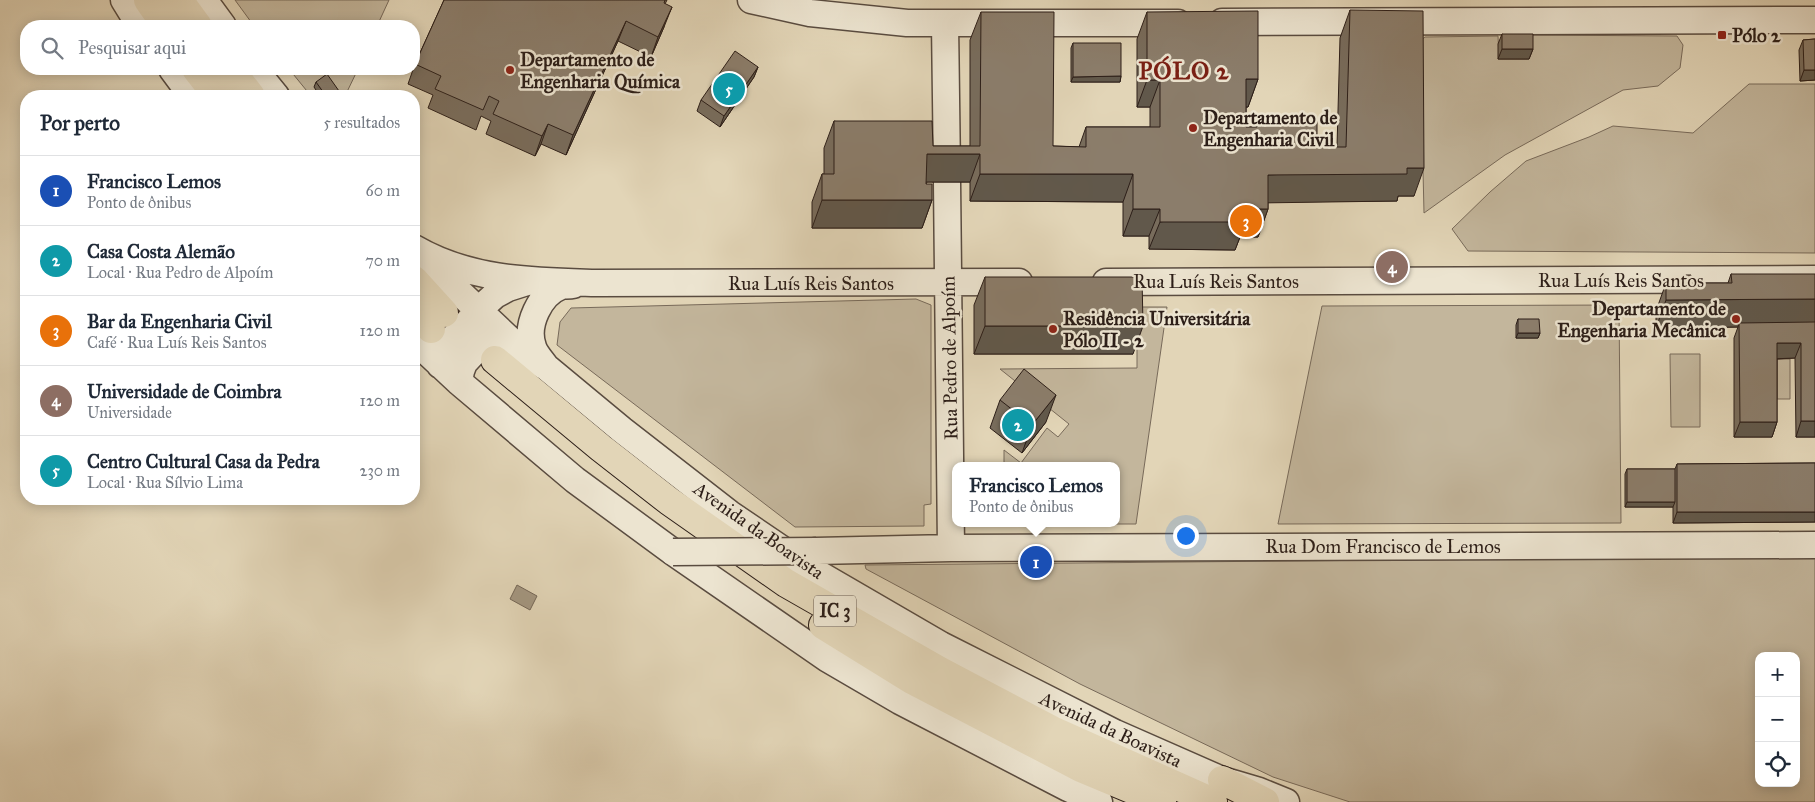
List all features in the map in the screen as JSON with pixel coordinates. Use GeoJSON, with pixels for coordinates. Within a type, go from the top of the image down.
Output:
{"type":"FeatureCollection","features":[{"type":"Feature","properties":{"kind":"highway"},"geometry":{"type":"LineString","coordinates":[[148,0],[162,20]]}},
{"type":"Feature","properties":{"kind":"highway"},"geometry":{"type":"LineString","coordinates":[[179,0],[194,20]]}},
{"type":"Feature","properties":{"kind":"highway"},"geometry":{"type":"LineString","coordinates":[[201,75],[212,90]]}},
{"type":"Feature","properties":{"kind":"highway"},"geometry":{"type":"LineString","coordinates":[[235,75],[246,90]]}},
{"type":"Feature","properties":{"kind":"highway","name":"Avenida da Boavista"},"geometry":{"type":"LineString","coordinates":[[420,302],[426,324]]}},
{"type":"Feature","properties":{"kind":"highway","name":"Avenida da Boavista"},"geometry":{"type":"LineString","coordinates":[[478,371],[601,448],[669,501],[786,583],[940,671],[1052,730],[1217,791]]}},
{"type":"Feature","properties":{"kind":"highway","name":"Avenida da Boavista"},"geometry":{"type":"LineString","coordinates":[[478,371],[590,463],[771,593],[912,680],[1080,768],[1162,802]]}},
{"type":"Feature","properties":{"kind":"highway"},"geometry":{"type":"LineString","coordinates":[[1217,791],[1265,802]]}},
{"type":"Feature","properties":{"kind":"street"},"geometry":{"type":"LineString","coordinates":[[124,0],[136,20]]}},
{"type":"Feature","properties":{"kind":"street"},"geometry":{"type":"LineString","coordinates":[[204,0],[219,20]]}},
{"type":"Feature","properties":{"kind":"street"},"geometry":{"type":"LineString","coordinates":[[751,0],[810,13],[907,23],[1649,10],[1815,20]]}},
{"type":"Feature","properties":{"kind":"street","name":"Rua Pedro de Alpoím"},"geometry":{"type":"LineString","coordinates":[[945,23],[951,548]]}},
{"type":"Feature","properties":{"kind":"street"},"geometry":{"type":"LineString","coordinates":[[176,75],[188,90]]}},
{"type":"Feature","properties":{"kind":"street"},"geometry":{"type":"LineString","coordinates":[[259,75],[271,90]]}},
{"type":"Feature","properties":{"kind":"street","name":"Rua Luís Reis Santos"},"geometry":{"type":"LineString","coordinates":[[420,252],[434,260],[480,274],[530,281],[596,283],[1045,282]]}},
{"type":"Feature","properties":{"kind":"street","name":"Avenida da Boavista"},"geometry":{"type":"LineString","coordinates":[[420,255],[526,355],[546,367],[622,430],[730,514],[818,573],[941,644],[1115,733],[1217,791],[1259,791],[1286,802]]}},
{"type":"Feature","properties":{"kind":"street","name":"Rua Luís Reis Santos"},"geometry":{"type":"LineString","coordinates":[[1084,282],[1815,279]]}},
{"type":"Feature","properties":{"kind":"street"},"geometry":{"type":"LineString","coordinates":[[440,365],[443,349],[478,311],[501,292],[530,281]]}},
{"type":"Feature","properties":{"kind":"street"},"geometry":{"type":"LineString","coordinates":[[546,367],[532,346],[531,327],[536,311],[544,298],[561,286],[596,283]]}},
{"type":"Feature","properties":{"kind":"street","name":"Avenida da Boavista"},"geometry":{"type":"LineString","coordinates":[[426,324],[440,365],[478,371],[575,480],[673,552],[828,659],[900,702],[1099,802]]}},
{"type":"Feature","properties":{"kind":"street"},"geometry":{"type":"LineString","coordinates":[[478,371],[461,371],[464,363],[481,345],[493,335],[503,334]]}},
{"type":"Feature","properties":{"kind":"street","name":"Rua Dom Francisco de Lemos"},"geometry":{"type":"LineString","coordinates":[[951,548],[1815,545]]}},
{"type":"Feature","properties":{"kind":"street"},"geometry":{"type":"LineString","coordinates":[[673,552],[951,548]]}},
{"type":"Feature","properties":{"kind":"shaded area"},"geometry":{"type":"Polygon","coordinates":[[[235,0],[389,0],[380,20],[250,20],[235,0]]]}},
{"type":"Feature","properties":{"kind":"shaded area"},"geometry":{"type":"Polygon","coordinates":[[[1528,35],[1677,36],[1683,45],[1680,68],[1658,86],[1623,90],[1505,155],[1424,213],[1420,41],[1425,37],[1498,36],[1499,59],[1528,35]]]}},
{"type":"Feature","properties":{"kind":"shaded area"},"geometry":{"type":"Polygon","coordinates":[[[294,75],[355,75],[348,90],[306,90],[294,75]]]}},
{"type":"Feature","properties":{"kind":"shaded area"},"geometry":{"type":"Polygon","coordinates":[[[1749,84],[1815,84],[1815,253],[1468,251],[1452,229],[1490,192],[1526,161],[1613,126],[1693,133],[1749,84]]]}},
{"type":"Feature","properties":{"kind":"shaded area"},"geometry":{"type":"Polygon","coordinates":[[[916,299],[931,305],[931,504],[924,505],[924,526],[795,527],[557,345],[560,322],[571,308],[916,299]]]}},
{"type":"Feature","properties":{"kind":"shaded area"},"geometry":{"type":"Polygon","coordinates":[[[1619,305],[1621,523],[1278,524],[1322,306],[1619,305]]]}},
{"type":"Feature","properties":{"kind":"shaded area"},"geometry":{"type":"Polygon","coordinates":[[[1137,307],[1167,307],[1136,524],[1120,524],[1120,462],[1022,462],[1047,428],[1058,437],[1069,424],[1000,369],[1137,368],[1137,307]]]}},
{"type":"Feature","properties":{"kind":"shaded area"},"geometry":{"type":"Polygon","coordinates":[[[1670,354],[1700,354],[1700,427],[1671,427],[1670,354]]]}},
{"type":"Feature","properties":{"kind":"shaded area"},"geometry":{"type":"Polygon","coordinates":[[[1777,359],[1790,359],[1790,399],[1777,399],[1777,359]]]}},
{"type":"Feature","properties":{"kind":"shaded area"},"geometry":{"type":"Polygon","coordinates":[[[1004,450],[1020,462],[1004,462],[1004,450]]]}},
{"type":"Feature","properties":{"kind":"shaded area"},"geometry":{"type":"Polygon","coordinates":[[[1815,556],[1815,802],[1350,802],[1273,777],[1080,684],[866,569],[865,565],[1815,556]]]}},
{"type":"Feature","properties":{"kind":"shaded area"},"geometry":{"type":"Polygon","coordinates":[[[517,585],[537,596],[530,610],[510,599],[517,585]]]}},
{"type":"Feature","properties":{"kind":"building","name":"Departamento de Engenharia Química"},"geometry":{"type":"Polygon","coordinates":[[[444,0],[665,0],[664,3],[672,7],[658,37],[626,21],[573,135],[548,124],[542,136],[493,114],[499,101],[489,96],[483,110],[435,89],[441,76],[420,66],[420,53],[444,0]]]}},
{"type":"Feature","properties":{"kind":"building","name":"Departamento de Engenharia Civil"},"geometry":{"type":"Polygon","coordinates":[[[1350,10],[1423,11],[1424,168],[1407,168],[1407,174],[1268,175],[1268,209],[1246,209],[1246,222],[1160,222],[1160,209],[1133,209],[1133,174],[980,174],[980,154],[927,154],[926,184],[932,184],[932,200],[822,200],[822,174],[834,174],[834,121],[932,121],[933,146],[980,146],[981,12],[1054,12],[1053,146],[1086,147],[1086,127],[1160,127],[1160,80],[1147,80],[1147,12],[1258,11],[1258,79],[1246,79],[1246,127],[1257,127],[1257,121],[1317,121],[1317,140],[1330,140],[1330,147],[1346,147],[1350,10]]]}},
{"type":"Feature","properties":{"kind":"building"},"geometry":{"type":"Polygon","coordinates":[[[1502,34],[1533,34],[1533,49],[1502,49],[1502,34]]]}},
{"type":"Feature","properties":{"kind":"building"},"geometry":{"type":"Polygon","coordinates":[[[1815,39],[1815,70],[1804,70],[1803,40],[1815,39]]]}},
{"type":"Feature","properties":{"kind":"building"},"geometry":{"type":"Polygon","coordinates":[[[1073,43],[1121,43],[1121,76],[1073,77],[1073,43]]]}},
{"type":"Feature","properties":{"kind":"building"},"geometry":{"type":"Polygon","coordinates":[[[735,51],[758,67],[724,116],[701,100],[735,51]]]}},
{"type":"Feature","properties":{"kind":"building"},"geometry":{"type":"Polygon","coordinates":[[[328,75],[338,90],[322,90],[316,82],[328,75]]]}},
{"type":"Feature","properties":{"kind":"building"},"geometry":{"type":"Polygon","coordinates":[[[1731,274],[1815,274],[1815,299],[1666,300],[1666,283],[1683,283],[1683,275],[1691,275],[1691,283],[1732,283],[1731,274]]]}},
{"type":"Feature","properties":{"kind":"building"},"geometry":{"type":"Polygon","coordinates":[[[985,277],[1142,277],[1143,326],[985,326],[985,277]]]}},
{"type":"Feature","properties":{"kind":"building"},"geometry":{"type":"Polygon","coordinates":[[[1518,319],[1539,319],[1540,333],[1518,333],[1518,319]]]}},
{"type":"Feature","properties":{"kind":"building"},"geometry":{"type":"Polygon","coordinates":[[[1815,322],[1815,421],[1801,421],[1801,343],[1777,343],[1777,422],[1740,422],[1739,323],[1815,322]]]}},
{"type":"Feature","properties":{"kind":"building"},"geometry":{"type":"Polygon","coordinates":[[[1024,369],[1056,395],[1032,425],[1000,400],[1024,369]]]}},
{"type":"Feature","properties":{"kind":"building"},"geometry":{"type":"Polygon","coordinates":[[[1815,463],[1815,512],[1677,512],[1677,464],[1815,463]]]}},
{"type":"Feature","properties":{"kind":"building"},"geometry":{"type":"Polygon","coordinates":[[[1627,469],[1675,469],[1675,502],[1627,502],[1627,469]]]}},
{"type":"Feature","properties":{"kind":"tunnel"},"geometry":{"type":"LineString","coordinates":[[449,344],[480,371]]}},
{"type":"Feature","properties":{"kind":"place","name":"Pólo 2"},"geometry":{"type":"Point","coordinates":[1722,35]}},
{"type":"Feature","properties":{"kind":"place","name":"Departamento de Engenharia Química"},"geometry":{"type":"Point","coordinates":[510,70]}},
{"type":"Feature","properties":{"kind":"place","name":"Centro Cultural Casa da Pedra"},"geometry":{"type":"Point","coordinates":[729,89]}},
{"type":"Feature","properties":{"kind":"place","name":"Departamento de Engenharia Civil"},"geometry":{"type":"Point","coordinates":[1193,128]}},
{"type":"Feature","properties":{"kind":"place","name":"Bar da Engenharia Civil"},"geometry":{"type":"Point","coordinates":[1246,221]}},
{"type":"Feature","properties":{"kind":"place","name":"Universidade de Coimbra"},"geometry":{"type":"Point","coordinates":[1392,267]}},
{"type":"Feature","properties":{"kind":"place","name":"Departamento de Engenharia Mecânica"},"geometry":{"type":"Point","coordinates":[1736,319]}},
{"type":"Feature","properties":{"kind":"place","name":"Residência Universitária Pólo II - 2"},"geometry":{"type":"Point","coordinates":[1053,329]}},
{"type":"Feature","properties":{"kind":"place","name":"Casa Costa Alemão"},"geometry":{"type":"Point","coordinates":[1018,425]}},
{"type":"Feature","properties":{"kind":"place","name":"Francisco Lemos"},"geometry":{"type":"Point","coordinates":[1036,562]}},
{"type":"Feature","properties":{"kind":"district","name":"PÓLO 2"},"geometry":{"type":"Point","coordinates":[1184,71]}}]}
